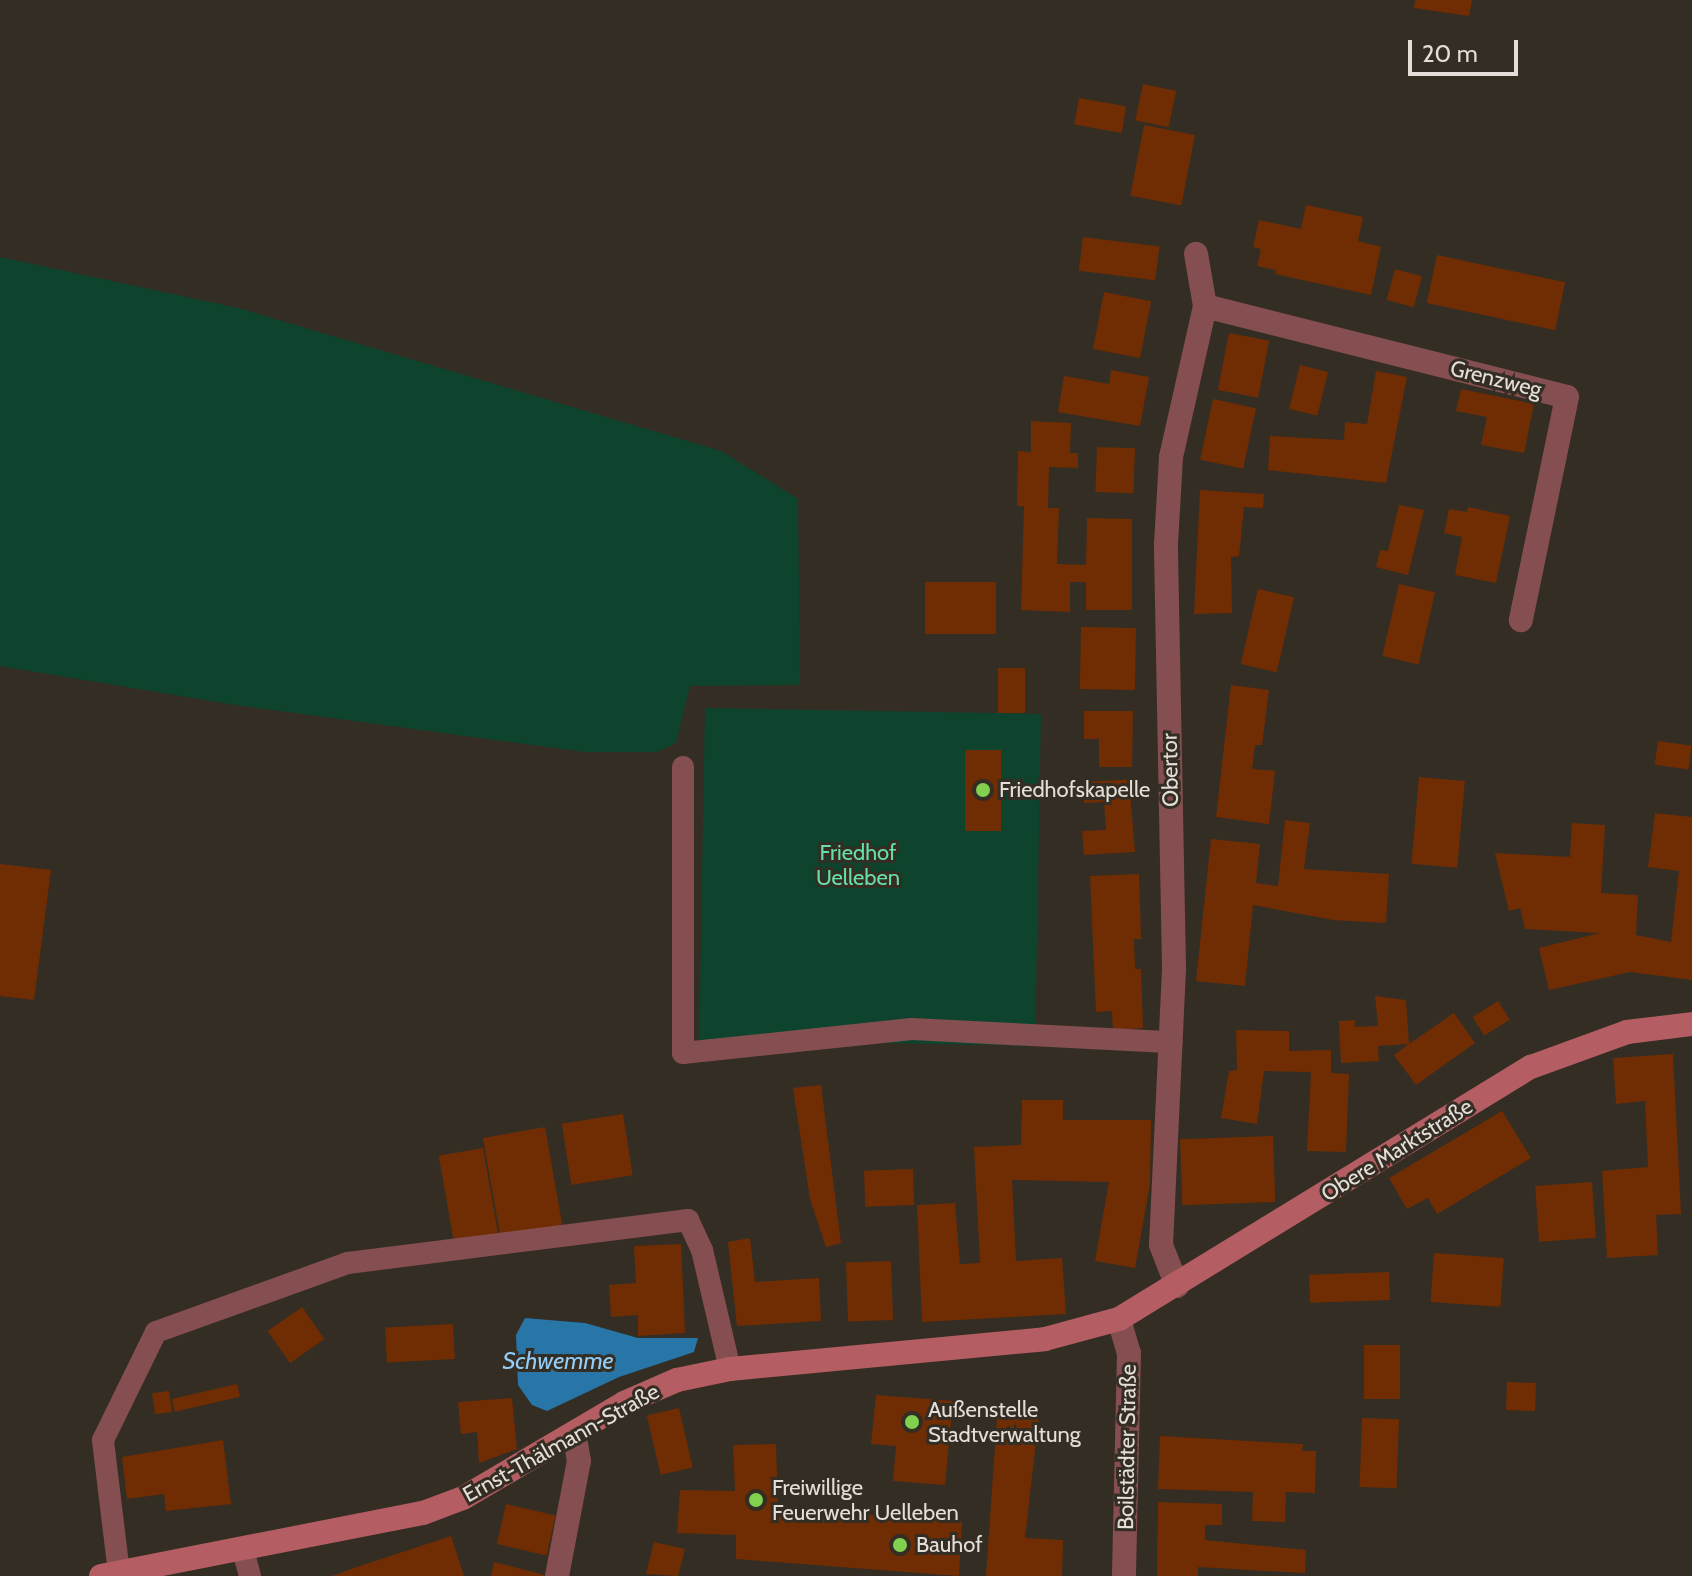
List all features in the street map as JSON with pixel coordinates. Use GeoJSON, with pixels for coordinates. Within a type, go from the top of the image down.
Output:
{"type":"FeatureCollection","features":[{"type":"Feature","properties":{"kind":"street","name":"Obertor"},"geometry":{"type":"LineString","coordinates":[[1177,1286],[1161,1245],[1172,1042],[1166,544],[1171,457],[1205,306],[1196,254]]}},
{"type":"Feature","properties":{"kind":"street","name":"Grenzweg"},"geometry":{"type":"LineString","coordinates":[[1205,306],[1567,397],[1521,620]]}},
{"type":"Feature","properties":{"kind":"street","name":"Obere Marktstraße"},"geometry":{"type":"LineString","coordinates":[[1119,1319],[1531,1067],[1627,1032],[1692,1024]]}},
{"type":"Feature","properties":{"kind":"street","name":"Ernst-Thälmann-Straße"},"geometry":{"type":"LineString","coordinates":[[110,1574],[423,1513],[463,1498],[574,1434],[677,1380],[730,1369],[1045,1339],[1119,1319]]}},
{"type":"Feature","properties":{"kind":"street","name":"Boilstädter Straße"},"geometry":{"type":"LineString","coordinates":[[1119,1319],[1129,1353],[1124,1576]]}},
{"type":"Feature","properties":{"kind":"street"},"geometry":{"type":"LineString","coordinates":[[557,1576],[579,1461],[574,1434]]}},
{"type":"Feature","properties":{"kind":"lane"},"geometry":{"type":"LineString","coordinates":[[683,767],[683,1053],[912,1029],[1172,1042]]}},
{"type":"Feature","properties":{"kind":"lane"},"geometry":{"type":"LineString","coordinates":[[110,1574],[103,1440],[156,1332],[348,1263],[688,1220],[702,1250],[730,1369]]}},
{"type":"Feature","properties":{"kind":"lane"},"geometry":{"type":"LineString","coordinates":[[243,1550],[250,1576]]}},
{"type":"Feature","properties":{"kind":"green space"},"geometry":{"type":"Polygon","coordinates":[[[0,257],[238,308],[721,451],[798,499],[800,685],[690,686],[676,743],[657,752],[585,752],[235,705],[0,666],[0,257]]]}},
{"type":"Feature","properties":{"kind":"green space","name":"Friedhof Uelleben"},"geometry":{"type":"Polygon","coordinates":[[[705,708],[1041,714],[1035,1046],[699,1040],[705,708]]]}},
{"type":"Feature","properties":{"kind":"water","name":"Schwemme"},"geometry":{"type":"Polygon","coordinates":[[[525,1318],[585,1323],[638,1338],[698,1338],[694,1352],[619,1377],[547,1411],[532,1405],[518,1385],[516,1335],[525,1318]]]}},
{"type":"Feature","properties":{"kind":"building"},"geometry":{"type":"Polygon","coordinates":[[[1415,0],[1472,0],[1469,16],[1414,8],[1415,0]]]}},
{"type":"Feature","properties":{"kind":"building"},"geometry":{"type":"Polygon","coordinates":[[[1143,84],[1176,91],[1169,127],[1135,120],[1143,84]]]}},
{"type":"Feature","properties":{"kind":"building"},"geometry":{"type":"Polygon","coordinates":[[[1079,98],[1126,106],[1122,133],[1074,125],[1079,98]]]}},
{"type":"Feature","properties":{"kind":"building"},"geometry":{"type":"Polygon","coordinates":[[[1144,125],[1195,135],[1181,206],[1130,196],[1144,125]]]}},
{"type":"Feature","properties":{"kind":"building"},"geometry":{"type":"Polygon","coordinates":[[[1306,205],[1363,217],[1358,241],[1381,247],[1371,295],[1275,274],[1276,270],[1257,266],[1261,249],[1253,247],[1259,220],[1301,229],[1306,205]]]}},
{"type":"Feature","properties":{"kind":"building"},"geometry":{"type":"Polygon","coordinates":[[[1083,237],[1159,246],[1155,280],[1079,271],[1083,237]]]}},
{"type":"Feature","properties":{"kind":"building"},"geometry":{"type":"Polygon","coordinates":[[[1437,255],[1565,282],[1555,330],[1427,303],[1437,255]]]}},
{"type":"Feature","properties":{"kind":"building"},"geometry":{"type":"Polygon","coordinates":[[[1395,269],[1422,276],[1414,307],[1387,300],[1395,269]]]}},
{"type":"Feature","properties":{"kind":"building"},"geometry":{"type":"Polygon","coordinates":[[[1104,292],[1151,301],[1140,358],[1093,349],[1104,292]]]}},
{"type":"Feature","properties":{"kind":"building"},"geometry":{"type":"Polygon","coordinates":[[[1229,333],[1269,341],[1258,398],[1218,390],[1229,333]]]}},
{"type":"Feature","properties":{"kind":"building"},"geometry":{"type":"Polygon","coordinates":[[[1300,365],[1328,372],[1317,416],[1289,409],[1300,365]]]}},
{"type":"Feature","properties":{"kind":"building"},"geometry":{"type":"Polygon","coordinates":[[[1111,370],[1149,377],[1140,426],[1058,412],[1064,376],[1109,384],[1111,370]]]}},
{"type":"Feature","properties":{"kind":"building"},"geometry":{"type":"Polygon","coordinates":[[[1376,371],[1407,377],[1386,483],[1268,470],[1270,436],[1344,440],[1345,422],[1367,424],[1376,371]]]}},
{"type":"Feature","properties":{"kind":"building"},"geometry":{"type":"Polygon","coordinates":[[[1461,389],[1534,404],[1524,453],[1481,445],[1487,417],[1456,411],[1461,389]]]}},
{"type":"Feature","properties":{"kind":"building"},"geometry":{"type":"Polygon","coordinates":[[[1213,399],[1256,408],[1243,469],[1200,460],[1213,399]]]}},
{"type":"Feature","properties":{"kind":"building"},"geometry":{"type":"Polygon","coordinates":[[[1031,421],[1071,423],[1070,453],[1078,453],[1078,468],[1049,467],[1048,508],[1059,508],[1057,564],[1086,565],[1087,518],[1132,519],[1132,610],[1086,610],[1086,582],[1070,582],[1070,612],[1021,610],[1024,506],[1017,506],[1018,451],[1031,452],[1031,421]]]}},
{"type":"Feature","properties":{"kind":"building"},"geometry":{"type":"Polygon","coordinates":[[[1097,447],[1135,448],[1133,493],[1095,492],[1097,447]]]}},
{"type":"Feature","properties":{"kind":"building"},"geometry":{"type":"Polygon","coordinates":[[[1200,490],[1264,494],[1263,508],[1244,507],[1239,556],[1231,557],[1232,613],[1194,614],[1200,490]]]}},
{"type":"Feature","properties":{"kind":"building"},"geometry":{"type":"Polygon","coordinates":[[[1399,505],[1424,510],[1408,575],[1376,567],[1380,550],[1388,551],[1399,505]]]}},
{"type":"Feature","properties":{"kind":"building"},"geometry":{"type":"Polygon","coordinates":[[[1468,507],[1510,516],[1496,583],[1455,575],[1462,537],[1444,533],[1449,509],[1467,512],[1468,507]]]}},
{"type":"Feature","properties":{"kind":"building"},"geometry":{"type":"Polygon","coordinates":[[[925,582],[996,582],[996,634],[925,634],[925,582]]]}},
{"type":"Feature","properties":{"kind":"building"},"geometry":{"type":"Polygon","coordinates":[[[1399,584],[1435,592],[1418,664],[1382,656],[1399,584]]]}},
{"type":"Feature","properties":{"kind":"building"},"geometry":{"type":"Polygon","coordinates":[[[1258,589],[1294,597],[1277,672],[1241,664],[1258,589]]]}},
{"type":"Feature","properties":{"kind":"building"},"geometry":{"type":"Polygon","coordinates":[[[1081,627],[1136,628],[1135,690],[1080,689],[1081,627]]]}},
{"type":"Feature","properties":{"kind":"building"},"geometry":{"type":"Polygon","coordinates":[[[998,668],[1025,668],[1025,713],[998,713],[998,668]]]}},
{"type":"Feature","properties":{"kind":"building"},"geometry":{"type":"Polygon","coordinates":[[[1231,685],[1269,690],[1262,745],[1255,745],[1252,769],[1275,771],[1269,824],[1216,817],[1231,685]]]}},
{"type":"Feature","properties":{"kind":"building"},"geometry":{"type":"Polygon","coordinates":[[[1084,711],[1133,711],[1132,767],[1099,767],[1099,739],[1084,739],[1084,711]]]}},
{"type":"Feature","properties":{"kind":"building"},"geometry":{"type":"Polygon","coordinates":[[[1658,741],[1692,746],[1688,769],[1655,765],[1658,741]]]}},
{"type":"Feature","properties":{"kind":"building","name":"Friedhofskapelle"},"geometry":{"type":"Polygon","coordinates":[[[965,750],[1001,750],[1001,831],[965,831],[965,750]]]}},
{"type":"Feature","properties":{"kind":"building"},"geometry":{"type":"Polygon","coordinates":[[[1419,777],[1465,781],[1457,868],[1411,864],[1419,777]]]}},
{"type":"Feature","properties":{"kind":"building"},"geometry":{"type":"Polygon","coordinates":[[[1139,779],[1140,792],[1130,792],[1135,852],[1084,855],[1082,831],[1106,830],[1104,802],[1084,803],[1083,782],[1139,779]]]}},
{"type":"Feature","properties":{"kind":"building"},"geometry":{"type":"Polygon","coordinates":[[[1655,813],[1692,817],[1692,980],[1630,972],[1549,990],[1539,948],[1600,933],[1525,929],[1520,908],[1509,911],[1495,853],[1570,857],[1572,823],[1605,825],[1601,893],[1638,895],[1636,935],[1671,942],[1679,871],[1648,867],[1655,813]]]}},
{"type":"Feature","properties":{"kind":"building"},"geometry":{"type":"Polygon","coordinates":[[[1285,820],[1310,823],[1304,869],[1389,874],[1386,923],[1333,920],[1253,905],[1245,986],[1196,981],[1211,839],[1260,844],[1256,883],[1278,886],[1285,820]]]}},
{"type":"Feature","properties":{"kind":"building"},"geometry":{"type":"Polygon","coordinates":[[[0,864],[51,870],[34,1000],[0,996],[0,864]]]}},
{"type":"Feature","properties":{"kind":"building"},"geometry":{"type":"Polygon","coordinates":[[[1139,874],[1141,939],[1134,939],[1135,969],[1141,969],[1143,1028],[1113,1030],[1112,1011],[1096,1012],[1090,876],[1139,874]]]}},
{"type":"Feature","properties":{"kind":"building"},"geometry":{"type":"Polygon","coordinates":[[[1375,996],[1406,1000],[1409,1044],[1378,1046],[1379,1061],[1341,1063],[1339,1021],[1355,1020],[1355,1027],[1378,1026],[1375,996]]]}},
{"type":"Feature","properties":{"kind":"building"},"geometry":{"type":"Polygon","coordinates":[[[1498,1001],[1510,1020],[1484,1036],[1473,1017],[1498,1001]]]}},
{"type":"Feature","properties":{"kind":"building"},"geometry":{"type":"Polygon","coordinates":[[[1454,1013],[1475,1043],[1416,1085],[1394,1055],[1454,1013]]]}},
{"type":"Feature","properties":{"kind":"building"},"geometry":{"type":"Polygon","coordinates":[[[1236,1030],[1289,1031],[1289,1051],[1331,1050],[1331,1073],[1349,1074],[1346,1152],[1307,1151],[1311,1072],[1264,1071],[1257,1124],[1221,1118],[1229,1071],[1237,1070],[1236,1030]]]}},
{"type":"Feature","properties":{"kind":"building"},"geometry":{"type":"Polygon","coordinates":[[[1673,1054],[1681,1214],[1656,1215],[1658,1255],[1607,1258],[1602,1171],[1648,1167],[1645,1101],[1616,1104],[1613,1058],[1673,1054]]]}},
{"type":"Feature","properties":{"kind":"building"},"geometry":{"type":"Polygon","coordinates":[[[821,1085],[841,1243],[826,1247],[810,1199],[793,1088],[821,1085]]]}},
{"type":"Feature","properties":{"kind":"building"},"geometry":{"type":"Polygon","coordinates":[[[1022,1100],[1063,1100],[1063,1120],[1151,1120],[1150,1184],[1135,1268],[1095,1261],[1109,1182],[1012,1180],[1016,1261],[1062,1258],[1066,1314],[922,1322],[917,1205],[955,1203],[960,1264],[980,1263],[974,1147],[1021,1145],[1022,1100]]]}},
{"type":"Feature","properties":{"kind":"building"},"geometry":{"type":"Polygon","coordinates":[[[1502,1111],[1531,1158],[1437,1214],[1428,1198],[1407,1209],[1389,1178],[1502,1111]]]}},
{"type":"Feature","properties":{"kind":"building"},"geometry":{"type":"Polygon","coordinates":[[[623,1114],[633,1175],[571,1185],[562,1124],[623,1114]]]}},
{"type":"Feature","properties":{"kind":"building"},"geometry":{"type":"Polygon","coordinates":[[[545,1127],[564,1232],[502,1243],[483,1138],[545,1127]]]}},
{"type":"Feature","properties":{"kind":"building"},"geometry":{"type":"Polygon","coordinates":[[[1273,1136],[1275,1202],[1182,1205],[1180,1139],[1273,1136]]]}},
{"type":"Feature","properties":{"kind":"building"},"geometry":{"type":"Polygon","coordinates":[[[483,1148],[498,1235],[454,1242],[439,1156],[483,1148]]]}},
{"type":"Feature","properties":{"kind":"building"},"geometry":{"type":"Polygon","coordinates":[[[913,1169],[914,1205],[865,1207],[864,1171],[913,1169]]]}},
{"type":"Feature","properties":{"kind":"building"},"geometry":{"type":"Polygon","coordinates":[[[1592,1182],[1596,1238],[1539,1242],[1535,1186],[1592,1182]]]}},
{"type":"Feature","properties":{"kind":"building"},"geometry":{"type":"Polygon","coordinates":[[[750,1238],[755,1282],[819,1278],[821,1321],[737,1326],[728,1242],[750,1238]]]}},
{"type":"Feature","properties":{"kind":"building"},"geometry":{"type":"Polygon","coordinates":[[[681,1244],[685,1333],[638,1336],[638,1315],[611,1317],[609,1285],[636,1283],[634,1246],[681,1244]]]}},
{"type":"Feature","properties":{"kind":"building"},"geometry":{"type":"Polygon","coordinates":[[[1434,1253],[1504,1258],[1500,1307],[1431,1302],[1434,1253]]]}},
{"type":"Feature","properties":{"kind":"building"},"geometry":{"type":"Polygon","coordinates":[[[891,1261],[893,1320],[848,1322],[846,1263],[891,1261]]]}},
{"type":"Feature","properties":{"kind":"building"},"geometry":{"type":"Polygon","coordinates":[[[1389,1272],[1390,1300],[1310,1303],[1309,1275],[1389,1272]]]}},
{"type":"Feature","properties":{"kind":"building"},"geometry":{"type":"Polygon","coordinates":[[[302,1307],[324,1339],[290,1363],[268,1331],[302,1307]]]}},
{"type":"Feature","properties":{"kind":"building"},"geometry":{"type":"Polygon","coordinates":[[[453,1324],[455,1359],[387,1363],[385,1328],[453,1324]]]}},
{"type":"Feature","properties":{"kind":"building"},"geometry":{"type":"Polygon","coordinates":[[[1364,1345],[1400,1345],[1400,1399],[1364,1399],[1364,1345]]]}},
{"type":"Feature","properties":{"kind":"building"},"geometry":{"type":"Polygon","coordinates":[[[1507,1382],[1536,1383],[1535,1411],[1506,1410],[1507,1382]]]}},
{"type":"Feature","properties":{"kind":"building"},"geometry":{"type":"Polygon","coordinates":[[[237,1384],[240,1397],[175,1412],[172,1399],[237,1384]]]}},
{"type":"Feature","properties":{"kind":"building"},"geometry":{"type":"Polygon","coordinates":[[[169,1391],[172,1412],[155,1414],[152,1393],[169,1391]]]}},
{"type":"Feature","properties":{"kind":"building","name":"Außenstelle Stadtverwaltung"},"geometry":{"type":"Polygon","coordinates":[[[876,1395],[953,1401],[945,1485],[893,1481],[896,1446],[871,1444],[876,1395]]]}},
{"type":"Feature","properties":{"kind":"building"},"geometry":{"type":"Polygon","coordinates":[[[512,1398],[517,1449],[479,1463],[477,1432],[461,1434],[458,1402],[512,1398]]]}},
{"type":"Feature","properties":{"kind":"building"},"geometry":{"type":"Polygon","coordinates":[[[998,1403],[1040,1406],[1025,1538],[1063,1540],[1062,1576],[986,1576],[998,1403]]]}},
{"type":"Feature","properties":{"kind":"building"},"geometry":{"type":"Polygon","coordinates":[[[679,1408],[693,1467],[661,1475],[647,1415],[679,1408]]]}},
{"type":"Feature","properties":{"kind":"building"},"geometry":{"type":"Polygon","coordinates":[[[1362,1418],[1399,1419],[1397,1488],[1360,1487],[1362,1418]]]}},
{"type":"Feature","properties":{"kind":"building"},"geometry":{"type":"Polygon","coordinates":[[[1160,1436],[1303,1444],[1302,1451],[1316,1451],[1315,1493],[1286,1492],[1285,1522],[1252,1521],[1253,1492],[1158,1489],[1160,1436]]]}},
{"type":"Feature","properties":{"kind":"building"},"geometry":{"type":"Polygon","coordinates":[[[223,1440],[231,1504],[166,1511],[164,1494],[127,1499],[122,1457],[223,1440]]]}},
{"type":"Feature","properties":{"kind":"building"},"geometry":{"type":"Polygon","coordinates":[[[776,1444],[778,1509],[962,1521],[959,1576],[736,1559],[736,1535],[677,1533],[680,1490],[735,1491],[733,1445],[776,1444]]]}},
{"type":"Feature","properties":{"kind":"building"},"geometry":{"type":"Polygon","coordinates":[[[1158,1502],[1222,1504],[1222,1525],[1205,1525],[1205,1540],[1306,1550],[1305,1573],[1198,1567],[1198,1576],[1157,1576],[1158,1502]]]}},
{"type":"Feature","properties":{"kind":"building"},"geometry":{"type":"Polygon","coordinates":[[[506,1504],[556,1515],[546,1555],[497,1544],[506,1504]]]}},
{"type":"Feature","properties":{"kind":"building"},"geometry":{"type":"Polygon","coordinates":[[[451,1536],[464,1576],[332,1576],[354,1568],[451,1536]]]}},
{"type":"Feature","properties":{"kind":"building"},"geometry":{"type":"Polygon","coordinates":[[[654,1542],[685,1549],[678,1576],[646,1574],[654,1542]]]}},
{"type":"Feature","properties":{"kind":"building"},"geometry":{"type":"Polygon","coordinates":[[[494,1562],[545,1575],[491,1576],[494,1562]]]}},
{"type":"Feature","properties":{"kind":"place","name":"Friedhofskapelle"},"geometry":{"type":"Point","coordinates":[983,790]}},
{"type":"Feature","properties":{"kind":"place","name":"Außenstelle Stadtverwaltung"},"geometry":{"type":"Point","coordinates":[912,1422]}},
{"type":"Feature","properties":{"kind":"place","name":"Freiwillige Feuerwehr Uelleben"},"geometry":{"type":"Point","coordinates":[756,1500]}},
{"type":"Feature","properties":{"kind":"place","name":"Bauhof"},"geometry":{"type":"Point","coordinates":[900,1545]}}]}
